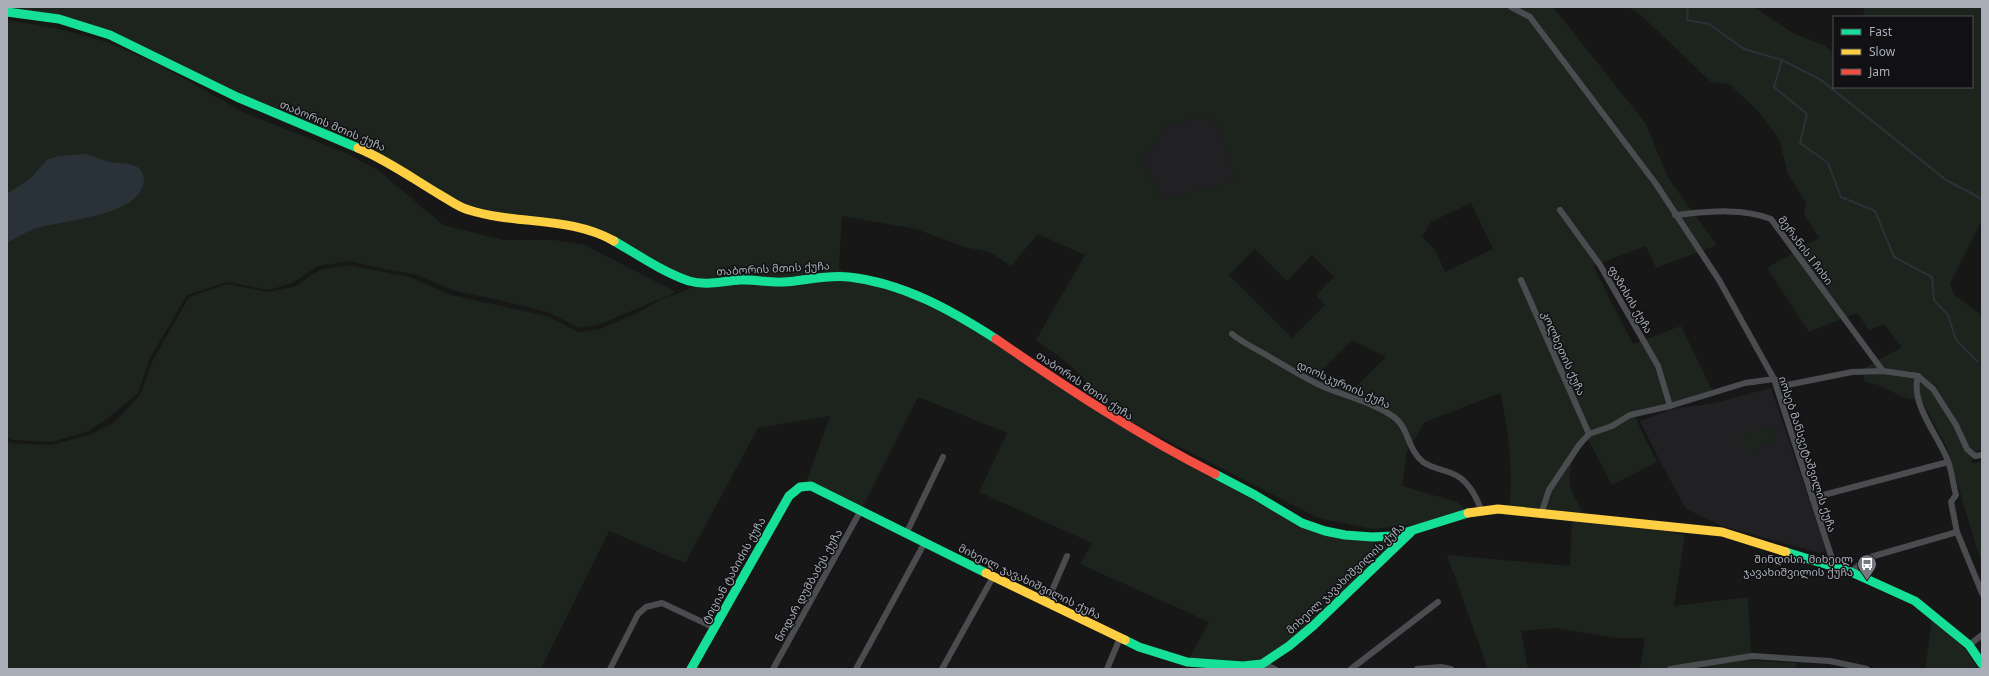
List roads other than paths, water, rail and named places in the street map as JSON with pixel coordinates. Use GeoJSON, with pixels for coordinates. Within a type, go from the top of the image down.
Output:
{"type":"FeatureCollection","features":[{"type":"Feature","properties":{"kind":"main road","name":"თაბორის მთის ქუჩა"},"geometry":{"type":"LineString","coordinates":[[7,12],[59,19],[110,35],[237,97],[382,158],[436,193],[468,210],[494,217],[572,226],[599,232],[658,266],[690,281],[717,284],[740,280],[782,282],[825,277],[849,277],[905,290],[942,307],[995,338],[1119,422],[1171,452],[1255,495],[1302,523],[1325,531],[1345,535],[1372,537],[1394,536],[1412,531]]}},
{"type":"Feature","properties":{"kind":"main road","name":"მიხეილ ჯავახიშვილის ქუჩა"},"geometry":{"type":"LineString","coordinates":[[800,487],[811,486],[861,510],[924,544],[1139,647],[1187,662],[1243,666],[1262,664],[1288,646],[1314,624],[1412,531],[1469,513],[1498,509],[1722,532],[1851,572],[1914,601],[1969,645],[1982,664]]}},
{"type":"Feature","properties":{"kind":"main road","name":"ტიციან ტაბიძის ქუჩა"},"geometry":{"type":"LineString","coordinates":[[691,669],[790,496],[800,487]]}},
{"type":"Feature","properties":{"kind":"street","name":"იოსებ მანსვეტაშვილის ქუჩა"},"geometry":{"type":"LineString","coordinates":[[1512,7],[1530,17],[1656,184],[1719,280],[1774,379],[1835,568]]}},
{"type":"Feature","properties":{"kind":"street","name":"ფაზისის ქუჩა"},"geometry":{"type":"LineString","coordinates":[[1560,210],[1600,265],[1654,360],[1670,406]]}},
{"type":"Feature","properties":{"kind":"street","name":"მერანის I ჩიხი"},"geometry":{"type":"LineString","coordinates":[[1675,215],[1714,211],[1760,215],[1771,219],[1883,371]]}},
{"type":"Feature","properties":{"kind":"street","name":"კოლხეთის ქუჩა"},"geometry":{"type":"LineString","coordinates":[[1521,280],[1589,434]]}},
{"type":"Feature","properties":{"kind":"street","name":"დიოსკურიის ქუჩა"},"geometry":{"type":"LineString","coordinates":[[1232,334],[1291,371],[1325,387],[1355,397],[1395,418],[1403,427],[1412,450],[1423,462],[1437,470],[1452,473],[1464,481],[1476,495],[1482,512]]}},
{"type":"Feature","properties":{"kind":"street"},"geometry":{"type":"LineString","coordinates":[[1541,514],[1549,490],[1579,445],[1589,434],[1612,426],[1630,415],[1670,406],[1745,383],[1774,379],[1787,385],[1852,372],[1883,371],[1918,376],[1933,389],[1956,425],[1971,454],[1982,455]]}},
{"type":"Feature","properties":{"kind":"street"},"geometry":{"type":"LineString","coordinates":[[1918,376],[1915,384],[1916,396],[1948,462],[1956,495],[1950,502],[1957,532],[1982,593]]}},
{"type":"Feature","properties":{"kind":"street"},"geometry":{"type":"LineString","coordinates":[[906,534],[943,457]]}},
{"type":"Feature","properties":{"kind":"street"},"geometry":{"type":"LineString","coordinates":[[1812,498],[1948,462]]}},
{"type":"Feature","properties":{"kind":"street","name":"ნოდარ დუმბაძეს ქუჩა"},"geometry":{"type":"LineString","coordinates":[[773,669],[861,510]]}},
{"type":"Feature","properties":{"kind":"street"},"geometry":{"type":"LineString","coordinates":[[1851,572],[1867,558],[1957,532]]}},
{"type":"Feature","properties":{"kind":"street"},"geometry":{"type":"LineString","coordinates":[[856,669],[924,544]]}},
{"type":"Feature","properties":{"kind":"street"},"geometry":{"type":"LineString","coordinates":[[1047,602],[1067,556]]}},
{"type":"Feature","properties":{"kind":"street"},"geometry":{"type":"LineString","coordinates":[[942,669],[993,577]]}},
{"type":"Feature","properties":{"kind":"street"},"geometry":{"type":"LineString","coordinates":[[1351,669],[1438,602]]}},
{"type":"Feature","properties":{"kind":"street"},"geometry":{"type":"LineString","coordinates":[[610,669],[638,614],[646,606],[662,603],[715,628]]}},
{"type":"Feature","properties":{"kind":"street"},"geometry":{"type":"LineString","coordinates":[[1969,645],[1982,636]]}},
{"type":"Feature","properties":{"kind":"street"},"geometry":{"type":"LineString","coordinates":[[1107,669],[1120,638]]}},
{"type":"Feature","properties":{"kind":"street"},"geometry":{"type":"LineString","coordinates":[[1670,669],[1752,656],[1830,661],[1867,669]]}},
{"type":"Feature","properties":{"kind":"street"},"geometry":{"type":"LineString","coordinates":[[1262,664],[1275,669]]}},
{"type":"Feature","properties":{"kind":"street"},"geometry":{"type":"LineString","coordinates":[[1417,669],[1441,667],[1452,669]]}},
{"type":"Feature","properties":{"kind":"waterway"},"geometry":{"type":"LineString","coordinates":[[1688,7],[1687,20],[1709,24],[1744,49],[1782,60],[1774,87],[1807,114],[1800,143],[1828,163],[1841,197],[1875,211],[1894,257],[1932,277],[1934,300],[1948,315],[1956,340],[1977,361]]}},
{"type":"Feature","properties":{"kind":"waterway"},"geometry":{"type":"LineString","coordinates":[[1782,60],[1821,80],[1946,180],[1982,199]]}},
{"type":"Feature","properties":{"kind":"place","name":"შინდისი, მიხეილ ჯავახიშვილის ქუჩა"},"geometry":{"type":"Point","coordinates":[1867,581]}}]}
